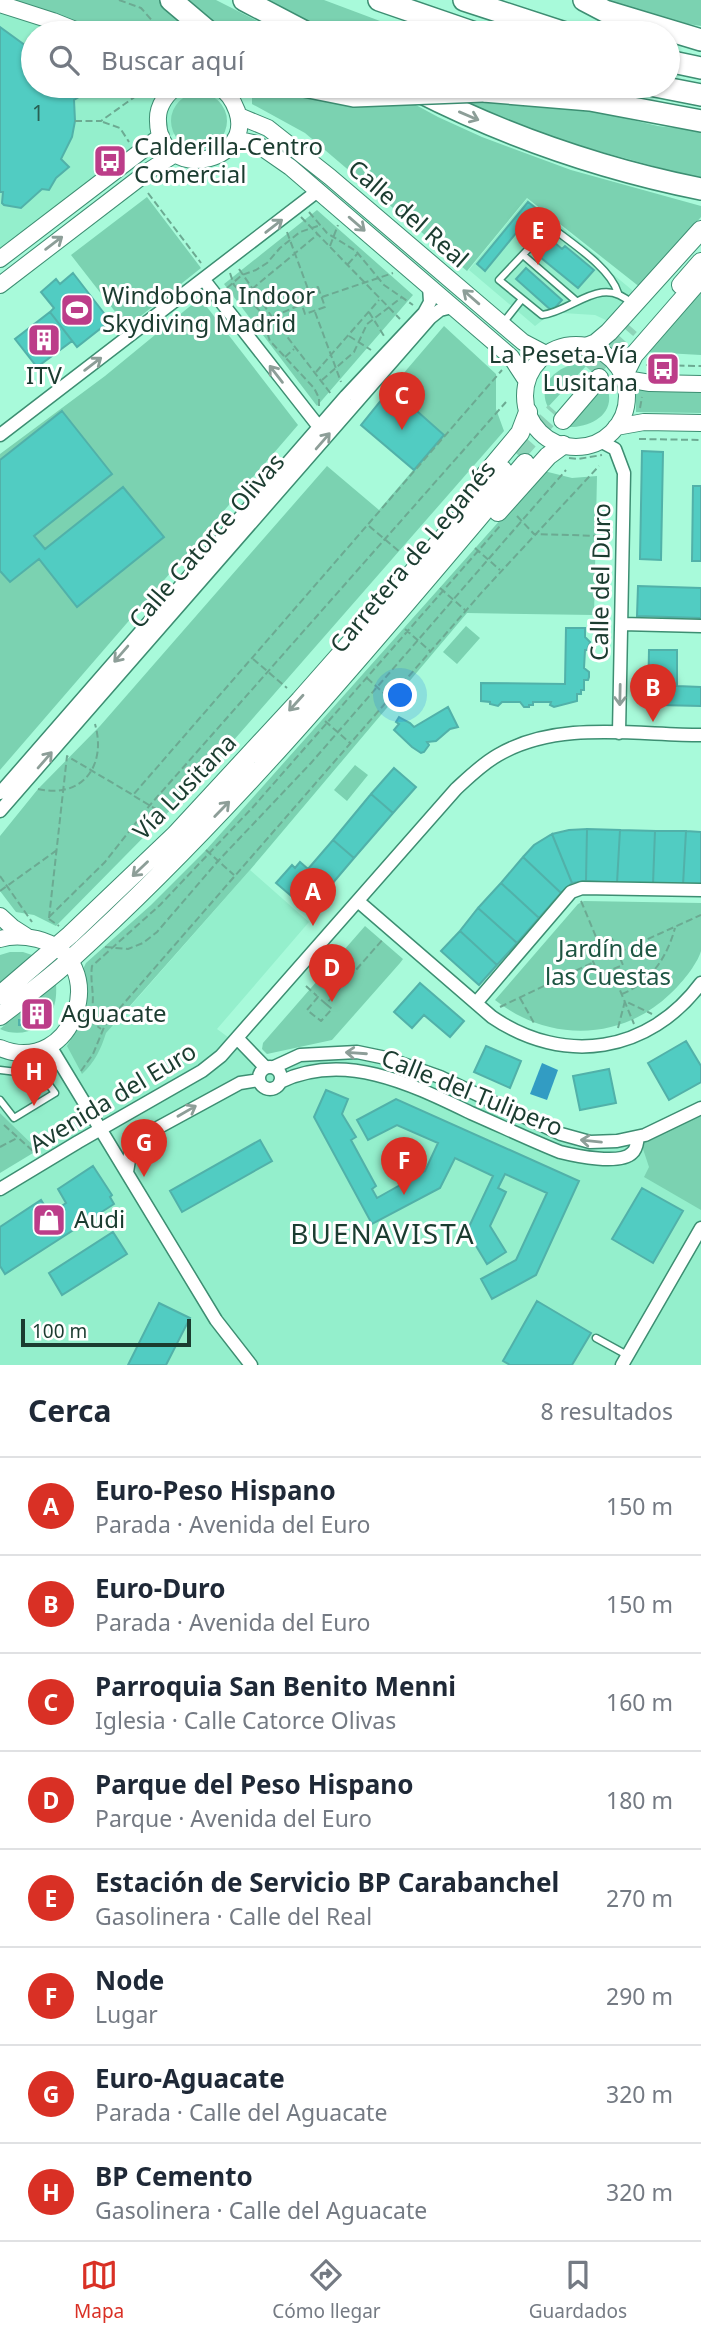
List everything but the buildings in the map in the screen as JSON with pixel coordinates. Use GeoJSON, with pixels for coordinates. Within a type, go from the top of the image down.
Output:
{"type":"FeatureCollection","features":[{"type":"Feature","properties":{"kind":"highway"},"geometry":{"type":"LineString","coordinates":[[171,0],[196,21]]}},
{"type":"Feature","properties":{"kind":"highway"},"geometry":{"type":"LineString","coordinates":[[243,0],[284,21]]}},
{"type":"Feature","properties":{"kind":"highway"},"geometry":{"type":"LineString","coordinates":[[379,0],[440,21]]}},
{"type":"Feature","properties":{"kind":"highway"},"geometry":{"type":"LineString","coordinates":[[464,0],[528,21]]}},
{"type":"Feature","properties":{"kind":"highway"},"geometry":{"type":"LineString","coordinates":[[584,0],[640,21]]}},
{"type":"Feature","properties":{"kind":"highway"},"geometry":{"type":"LineString","coordinates":[[680,33],[701,40]]}},
{"type":"Feature","properties":{"kind":"highway"},"geometry":{"type":"LineString","coordinates":[[680,64],[701,68]]}},
{"type":"Feature","properties":{"kind":"highway"},"geometry":{"type":"LineString","coordinates":[[680,91],[701,95]]}},
{"type":"Feature","properties":{"kind":"highway"},"geometry":{"type":"LineString","coordinates":[[432,98],[563,153],[625,172],[701,189]]}},
{"type":"Feature","properties":{"kind":"highway"},"geometry":{"type":"LineString","coordinates":[[569,98],[701,123]]}},
{"type":"Feature","properties":{"kind":"main road"},"geometry":{"type":"LineString","coordinates":[[586,346],[596,342],[634,306],[701,230]]}},
{"type":"Feature","properties":{"kind":"main road"},"geometry":{"type":"LineString","coordinates":[[701,242],[634,330],[701,262]]}},
{"type":"Feature","properties":{"kind":"main road"},"geometry":{"type":"LineString","coordinates":[[625,377],[634,355],[701,278]]}},
{"type":"Feature","properties":{"kind":"main road"},"geometry":{"type":"LineString","coordinates":[[559,416],[595,374]]}},
{"type":"Feature","properties":{"kind":"main road"},"geometry":{"type":"LineString","coordinates":[[341,652],[362,617],[515,440],[528,412]]}},
{"type":"Feature","properties":{"kind":"main road"},"geometry":{"type":"LineString","coordinates":[[338,683],[357,670],[383,643],[548,456],[562,451]]}},
{"type":"Feature","properties":{"kind":"main road","name":"Carretera de Leganés"},"geometry":{"type":"LineString","coordinates":[[338,683],[521,458],[341,652]]}},
{"type":"Feature","properties":{"kind":"main road","name":"Vía Lusitana"},"geometry":{"type":"LineString","coordinates":[[0,995],[70,935],[175,835],[341,652]]}},
{"type":"Feature","properties":{"kind":"main road","name":"Vía Lusitana"},"geometry":{"type":"LineString","coordinates":[[0,1016],[69,961],[193,839],[338,683]]}},
{"type":"Feature","properties":{"kind":"street"},"geometry":{"type":"LineString","coordinates":[[5,9],[44,21]]}},
{"type":"Feature","properties":{"kind":"street"},"geometry":{"type":"LineString","coordinates":[[164,98],[158,120],[161,136],[175,154],[191,161],[209,160],[224,152],[235,139],[239,116],[231,98]]}},
{"type":"Feature","properties":{"kind":"street","name":"Calle del Real"},"geometry":{"type":"LineString","coordinates":[[239,116],[268,128],[330,177],[523,342],[544,353]]}},
{"type":"Feature","properties":{"kind":"street"},"geometry":{"type":"LineString","coordinates":[[0,258],[161,136]]}},
{"type":"Feature","properties":{"kind":"street","name":"Calle del Real"},"geometry":{"type":"LineString","coordinates":[[235,139],[257,144],[318,190],[511,357],[526,380]]}},
{"type":"Feature","properties":{"kind":"street"},"geometry":{"type":"LineString","coordinates":[[0,285],[150,170],[175,154]]}},
{"type":"Feature","properties":{"kind":"street"},"geometry":{"type":"LineString","coordinates":[[0,435],[205,274],[318,190]]}},
{"type":"Feature","properties":{"kind":"street"},"geometry":{"type":"LineString","coordinates":[[205,274],[319,427]]}},
{"type":"Feature","properties":{"kind":"street","name":"Calle Catorce Olivas"},"geometry":{"type":"LineString","coordinates":[[0,793],[319,427],[424,313],[430,302],[429,286]]}},
{"type":"Feature","properties":{"kind":"street","name":"Calle Catorce Olivas"},"geometry":{"type":"LineString","coordinates":[[0,811],[430,318],[440,310],[452,307]]}},
{"type":"Feature","properties":{"kind":"street"},"geometry":{"type":"LineString","coordinates":[[566,346],[586,346],[609,358],[625,377],[628,397],[625,409],[603,447],[562,451],[542,433],[528,412],[526,380],[532,365],[544,353],[566,346]]}},
{"type":"Feature","properties":{"kind":"street"},"geometry":{"type":"LineString","coordinates":[[625,377],[650,383],[701,384]]}},
{"type":"Feature","properties":{"kind":"street"},"geometry":{"type":"LineString","coordinates":[[616,428],[644,422],[701,423]]}},
{"type":"Feature","properties":{"kind":"street","name":"Calle del Duro"},"geometry":{"type":"LineString","coordinates":[[603,447],[614,449],[624,473],[619,733]]}},
{"type":"Feature","properties":{"kind":"street"},"geometry":{"type":"LineString","coordinates":[[622,624],[701,626]]}},
{"type":"Feature","properties":{"kind":"street","name":"Avenida del Euro"},"geometry":{"type":"LineString","coordinates":[[0,1189],[202,1071],[238,1039],[456,789],[477,769],[498,755],[520,744],[552,735],[701,735]]}},
{"type":"Feature","properties":{"kind":"street"},"geometry":{"type":"LineString","coordinates":[[476,1003],[571,892],[582,888],[701,890]]}},
{"type":"Feature","properties":{"kind":"street"},"geometry":{"type":"LineString","coordinates":[[359,902],[503,1024],[528,1037],[562,1046],[613,1043],[639,1035],[679,1009],[701,983]]}},
{"type":"Feature","properties":{"kind":"street"},"geometry":{"type":"LineString","coordinates":[[0,916],[12,927],[30,930],[55,947],[69,961],[79,985],[79,1003],[74,1021],[50,1046],[31,1052],[10,1052],[0,1048]]}},
{"type":"Feature","properties":{"kind":"street"},"geometry":{"type":"LineString","coordinates":[[0,939],[30,930]]}},
{"type":"Feature","properties":{"kind":"street"},"geometry":{"type":"LineString","coordinates":[[238,1039],[280,1073],[280,1082],[270,1089],[262,1085],[259,1073],[270,1067]]}},
{"type":"Feature","properties":{"kind":"street"},"geometry":{"type":"LineString","coordinates":[[50,1046],[216,1320],[251,1365]]}},
{"type":"Feature","properties":{"kind":"street","name":"Calle del Tulipero"},"geometry":{"type":"LineString","coordinates":[[270,1067],[300,1055],[357,1052],[386,1058],[440,1077],[561,1135],[590,1142],[638,1137],[663,1128],[701,1108]]}},
{"type":"Feature","properties":{"kind":"street","name":"Calle del Tulipero"},"geometry":{"type":"LineString","coordinates":[[280,1082],[296,1074],[316,1070],[369,1072],[405,1082],[560,1153],[584,1157],[625,1157],[632,1153],[638,1137]]}},
{"type":"Feature","properties":{"kind":"street"},"geometry":{"type":"LineString","coordinates":[[127,1173],[130,1154],[139,1138],[240,1083],[259,1080]]}},
{"type":"Feature","properties":{"kind":"street"},"geometry":{"type":"LineString","coordinates":[[624,1360],[701,1228]]}},
{"type":"Feature","properties":{"kind":"lane"},"geometry":{"type":"LineString","coordinates":[[618,293],[609,292],[575,300],[553,314],[542,315],[499,280],[550,226],[599,266],[615,284],[618,293],[634,306]]}},
{"type":"Feature","properties":{"kind":"lane"},"geometry":{"type":"LineString","coordinates":[[523,255],[575,300]]}},
{"type":"Feature","properties":{"kind":"lane"},"geometry":{"type":"LineString","coordinates":[[502,324],[522,299]]}},
{"type":"Feature","properties":{"kind":"lane"},"geometry":{"type":"LineString","coordinates":[[0,1070],[42,1075],[55,1093],[15,1118],[0,1100]]}},
{"type":"Feature","properties":{"kind":"lane"},"geometry":{"type":"LineString","coordinates":[[596,1338],[624,1360]]}},
{"type":"Feature","properties":{"kind":"path"},"geometry":{"type":"LineString","coordinates":[[119,0],[141,8],[152,21]]}},
{"type":"Feature","properties":{"kind":"path"},"geometry":{"type":"LineString","coordinates":[[101,121],[133,98]]}},
{"type":"Feature","properties":{"kind":"path"},"geometry":{"type":"LineString","coordinates":[[75,121],[101,121],[120,128],[129,142]]}},
{"type":"Feature","properties":{"kind":"path"},"geometry":{"type":"LineString","coordinates":[[148,193],[205,274]]}},
{"type":"Feature","properties":{"kind":"path"},"geometry":{"type":"LineString","coordinates":[[307,210],[333,237],[358,253],[377,278],[414,306]]}},
{"type":"Feature","properties":{"kind":"path"},"geometry":{"type":"LineString","coordinates":[[300,215],[401,319]]}},
{"type":"Feature","properties":{"kind":"path"},"geometry":{"type":"LineString","coordinates":[[330,247],[338,224]]}},
{"type":"Feature","properties":{"kind":"path"},"geometry":{"type":"LineString","coordinates":[[226,289],[242,275],[267,262],[300,232],[320,225]]}},
{"type":"Feature","properties":{"kind":"path"},"geometry":{"type":"LineString","coordinates":[[286,228],[308,290]]}},
{"type":"Feature","properties":{"kind":"path"},"geometry":{"type":"LineString","coordinates":[[252,289],[318,234]]}},
{"type":"Feature","properties":{"kind":"path"},"geometry":{"type":"LineString","coordinates":[[348,265],[358,253]]}},
{"type":"Feature","properties":{"kind":"path"},"geometry":{"type":"LineString","coordinates":[[236,266],[332,395]]}},
{"type":"Feature","properties":{"kind":"path"},"geometry":{"type":"LineString","coordinates":[[230,271],[233,282],[259,310],[270,341],[314,388],[319,398],[318,408]]}},
{"type":"Feature","properties":{"kind":"path"},"geometry":{"type":"LineString","coordinates":[[321,298],[394,272]]}},
{"type":"Feature","properties":{"kind":"path"},"geometry":{"type":"LineString","coordinates":[[317,287],[321,298],[325,307],[305,314],[298,293],[317,287]]}},
{"type":"Feature","properties":{"kind":"path"},"geometry":{"type":"LineString","coordinates":[[321,381],[346,360],[367,324],[402,297]]}},
{"type":"Feature","properties":{"kind":"path"},"geometry":{"type":"LineString","coordinates":[[315,373],[380,299]]}},
{"type":"Feature","properties":{"kind":"path"},"geometry":{"type":"LineString","coordinates":[[252,326],[301,304]]}},
{"type":"Feature","properties":{"kind":"path"},"geometry":{"type":"LineString","coordinates":[[315,311],[342,384]]}},
{"type":"Feature","properties":{"kind":"path"},"geometry":{"type":"LineString","coordinates":[[369,312],[384,337]]}},
{"type":"Feature","properties":{"kind":"path"},"geometry":{"type":"LineString","coordinates":[[348,336],[372,351]]}},
{"type":"Feature","properties":{"kind":"path"},"geometry":{"type":"LineString","coordinates":[[279,362],[296,348]]}},
{"type":"Feature","properties":{"kind":"path"},"geometry":{"type":"LineString","coordinates":[[645,372],[644,365],[701,366]]}},
{"type":"Feature","properties":{"kind":"path"},"geometry":{"type":"LineString","coordinates":[[133,795],[505,366]]}},
{"type":"Feature","properties":{"kind":"path"},"geometry":{"type":"LineString","coordinates":[[639,413],[643,391]]}},
{"type":"Feature","properties":{"kind":"path"},"geometry":{"type":"LineString","coordinates":[[49,918],[105,862],[150,805],[506,402]]}},
{"type":"Feature","properties":{"kind":"path"},"geometry":{"type":"LineString","coordinates":[[630,438],[701,440]]}},
{"type":"Feature","properties":{"kind":"path"},"geometry":{"type":"LineString","coordinates":[[562,451],[578,459],[603,447]]}},
{"type":"Feature","properties":{"kind":"path"},"geometry":{"type":"LineString","coordinates":[[80,1071],[99,1043],[102,1030],[500,571],[599,466]]}},
{"type":"Feature","properties":{"kind":"path"},"geometry":{"type":"LineString","coordinates":[[104,947],[128,948],[144,943],[157,932],[218,861],[311,763],[566,470]]}},
{"type":"Feature","properties":{"kind":"path"},"geometry":{"type":"LineString","coordinates":[[512,512],[534,534],[602,536]]}},
{"type":"Feature","properties":{"kind":"path"},"geometry":{"type":"LineString","coordinates":[[83,1028],[94,991],[92,966],[160,905],[210,854],[328,724],[501,524]]}},
{"type":"Feature","properties":{"kind":"path"},"geometry":{"type":"LineString","coordinates":[[368,526],[401,553]]}},
{"type":"Feature","properties":{"kind":"path"},"geometry":{"type":"LineString","coordinates":[[475,548],[500,571]]}},
{"type":"Feature","properties":{"kind":"path"},"geometry":{"type":"LineString","coordinates":[[440,588],[466,611]]}},
{"type":"Feature","properties":{"kind":"path"},"geometry":{"type":"LineString","coordinates":[[405,629],[430,651]]}},
{"type":"Feature","properties":{"kind":"path"},"geometry":{"type":"LineString","coordinates":[[253,658],[287,688]]}},
{"type":"Feature","properties":{"kind":"path"},"geometry":{"type":"LineString","coordinates":[[361,674],[389,699]]}},
{"type":"Feature","properties":{"kind":"path"},"geometry":{"type":"LineString","coordinates":[[323,719],[351,743]]}},
{"type":"Feature","properties":{"kind":"path"},"geometry":{"type":"LineString","coordinates":[[38,789],[64,791],[82,781],[91,772],[98,757],[99,739],[95,724]]}},
{"type":"Feature","properties":{"kind":"path"},"geometry":{"type":"LineString","coordinates":[[49,918],[67,757],[169,817]]}},
{"type":"Feature","properties":{"kind":"path"},"geometry":{"type":"LineString","coordinates":[[0,891],[58,849]]}},
{"type":"Feature","properties":{"kind":"path"},"geometry":{"type":"LineString","coordinates":[[206,850],[235,876]]}},
{"type":"Feature","properties":{"kind":"path"},"geometry":{"type":"LineString","coordinates":[[0,876],[30,930]]}},
{"type":"Feature","properties":{"kind":"path"},"geometry":{"type":"LineString","coordinates":[[580,898],[600,945]]}},
{"type":"Feature","properties":{"kind":"path"},"geometry":{"type":"LineString","coordinates":[[618,953],[701,915]]}},
{"type":"Feature","properties":{"kind":"path"},"geometry":{"type":"LineString","coordinates":[[49,918],[61,929]]}},
{"type":"Feature","properties":{"kind":"path"},"geometry":{"type":"LineString","coordinates":[[622,994],[633,990],[657,967],[675,927]]}},
{"type":"Feature","properties":{"kind":"path"},"geometry":{"type":"LineString","coordinates":[[326,1004],[385,938]]}},
{"type":"Feature","properties":{"kind":"path"},"geometry":{"type":"LineString","coordinates":[[612,939],[623,965],[599,975],[588,950],[600,945],[612,939]]}},
{"type":"Feature","properties":{"kind":"path"},"geometry":{"type":"LineString","coordinates":[[497,1010],[502,1004],[594,962]]}},
{"type":"Feature","properties":{"kind":"path"},"geometry":{"type":"LineString","coordinates":[[612,970],[636,1027]]}},
{"type":"Feature","properties":{"kind":"path"},"geometry":{"type":"LineString","coordinates":[[306,986],[332,1009],[321,1021],[307,1010],[317,997]]}},
{"type":"Feature","properties":{"kind":"path"},"geometry":{"type":"LineString","coordinates":[[519,996],[534,1023],[533,1028]]}},
{"type":"Feature","properties":{"kind":"path"},"geometry":{"type":"LineString","coordinates":[[625,1001],[659,1017]]}},
{"type":"Feature","properties":{"kind":"path"},"geometry":{"type":"LineString","coordinates":[[616,1035],[625,1001]]}},
{"type":"Feature","properties":{"kind":"path"},"geometry":{"type":"LineString","coordinates":[[87,1018],[102,1030]]}},
{"type":"Feature","properties":{"kind":"path"},"geometry":{"type":"LineString","coordinates":[[0,1127],[4,1125],[34,1153]]}},
{"type":"Feature","properties":{"kind":"path"},"geometry":{"type":"LineString","coordinates":[[0,1147],[18,1137]]}},
{"type":"Feature","properties":{"kind":"shaded area"},"geometry":{"type":"Polygon","coordinates":[[[0,0],[10,0],[74,21],[21,21],[21,98],[221,98],[0,266],[0,0]]]}},
{"type":"Feature","properties":{"kind":"shaded area"},"geometry":{"type":"Polygon","coordinates":[[[527,199],[600,258],[597,261],[632,290],[633,295],[610,322],[595,315],[562,313],[544,319],[535,326],[469,270],[527,199]]]}},
{"type":"Feature","properties":{"kind":"shaded area"},"geometry":{"type":"Polygon","coordinates":[[[250,870],[309,922],[217,1029],[259,1060],[268,1062],[300,1055],[386,1058],[561,1134],[617,1141],[701,1108],[701,1365],[0,1365],[0,1184],[48,1160],[0,1113],[0,1057],[20,1060],[43,1056],[66,1040],[91,1001],[113,1026],[250,870]]]}},
{"type":"Feature","properties":{"kind":"green space"},"geometry":{"type":"Polygon","coordinates":[[[10,0],[159,0],[183,21],[74,21],[10,0]]]}},
{"type":"Feature","properties":{"kind":"green space"},"geometry":{"type":"Polygon","coordinates":[[[179,0],[216,0],[257,21],[204,21],[179,0]]]}},
{"type":"Feature","properties":{"kind":"green space"},"geometry":{"type":"Polygon","coordinates":[[[260,0],[324,0],[380,21],[299,21],[260,0]]]}},
{"type":"Feature","properties":{"kind":"green space"},"geometry":{"type":"Polygon","coordinates":[[[599,0],[701,0],[701,26],[662,20],[599,0]]]}},
{"type":"Feature","properties":{"kind":"green space"},"geometry":{"type":"Polygon","coordinates":[[[183,98],[215,98],[222,105],[226,116],[225,132],[219,141],[210,147],[188,147],[179,141],[173,132],[173,110],[183,98]]]}},
{"type":"Feature","properties":{"kind":"green space"},"geometry":{"type":"Polygon","coordinates":[[[252,98],[403,98],[482,137],[571,170],[701,206],[701,217],[641,288],[527,198],[467,271],[305,133],[252,104],[252,98]]]}},
{"type":"Feature","properties":{"kind":"green space"},"geometry":{"type":"Polygon","coordinates":[[[450,98],[506,98],[585,109],[658,126],[701,131],[701,179],[551,138],[450,98]]]}},
{"type":"Feature","properties":{"kind":"green space"},"geometry":{"type":"Polygon","coordinates":[[[147,197],[201,268],[127,327],[71,255],[147,197]]]}},
{"type":"Feature","properties":{"kind":"green space"},"geometry":{"type":"Polygon","coordinates":[[[317,210],[413,295],[317,406],[224,284],[317,210]]]}},
{"type":"Feature","properties":{"kind":"green space"},"geometry":{"type":"Polygon","coordinates":[[[701,286],[701,355],[647,352],[701,286]]]}},
{"type":"Feature","properties":{"kind":"green space"},"geometry":{"type":"Polygon","coordinates":[[[200,298],[298,425],[0,770],[0,454],[105,376],[200,298]]]}},
{"type":"Feature","properties":{"kind":"green space"},"geometry":{"type":"Polygon","coordinates":[[[444,326],[496,374],[496,409],[504,431],[191,789],[56,926],[34,915],[16,912],[0,891],[0,836],[38,789],[100,726],[327,466],[379,510],[443,435],[391,388],[444,326]]]}},
{"type":"Feature","properties":{"kind":"green space"},"geometry":{"type":"Polygon","coordinates":[[[575,364],[587,365],[548,407],[545,399],[546,385],[561,369],[575,364]]]}},
{"type":"Feature","properties":{"kind":"green space"},"geometry":{"type":"Polygon","coordinates":[[[605,383],[609,402],[601,416],[586,425],[567,427],[605,383]]]}},
{"type":"Feature","properties":{"kind":"green space"},"geometry":{"type":"Polygon","coordinates":[[[636,389],[701,390],[701,413],[636,412],[636,389]]]}},
{"type":"Feature","properties":{"kind":"green space"},"geometry":{"type":"Polygon","coordinates":[[[544,471],[572,478],[597,476],[594,615],[467,613],[250,870],[106,1033],[97,1055],[82,1074],[67,1046],[87,1012],[86,963],[151,905],[206,850],[544,471]]]}},
{"type":"Feature","properties":{"kind":"green space"},"geometry":{"type":"Polygon","coordinates":[[[466,626],[480,638],[457,664],[443,652],[466,626]]]}},
{"type":"Feature","properties":{"kind":"green space"},"geometry":{"type":"Polygon","coordinates":[[[355,765],[368,775],[347,801],[334,790],[355,765]]]}},
{"type":"Feature","properties":{"kind":"green space","name":"Jardín de las Cuestas"},"geometry":{"type":"Polygon","coordinates":[[[584,901],[701,903],[699,956],[670,994],[650,1010],[607,1028],[584,1031],[538,1024],[495,1000],[578,904],[584,901]]]}},
{"type":"Feature","properties":{"kind":"green space"},"geometry":{"type":"Polygon","coordinates":[[[365,926],[403,959],[400,963],[332,1040],[267,1054],[262,1049],[263,1043],[365,926]]]}},
{"type":"Feature","properties":{"kind":"green space"},"geometry":{"type":"Polygon","coordinates":[[[10,952],[35,956],[0,985],[0,955],[10,952]]]}},
{"type":"Feature","properties":{"kind":"green space"},"geometry":{"type":"Polygon","coordinates":[[[56,983],[54,1007],[44,1022],[39,1026],[40,1008],[36,1008],[35,1021],[19,1020],[19,1025],[38,1026],[34,1029],[20,1033],[0,1029],[56,983]]]}},
{"type":"Feature","properties":{"kind":"green space"},"geometry":{"type":"Polygon","coordinates":[[[0,1113],[38,1150],[0,1173],[0,1113]]]}},
{"type":"Feature","properties":{"kind":"green space"},"geometry":{"type":"Polygon","coordinates":[[[701,1116],[701,1210],[644,1177],[649,1167],[641,1143],[701,1116]]]}},
{"type":"Feature","properties":{"kind":"water"},"geometry":{"type":"Polygon","coordinates":[[[542,1063],[558,1070],[547,1100],[530,1094],[542,1063]]]}},
{"type":"Feature","properties":{"kind":"tunnel"},"geometry":{"type":"LineString","coordinates":[[591,371],[630,326]]}},
{"type":"Feature","properties":{"kind":"tunnel"},"geometry":{"type":"LineString","coordinates":[[517,454],[555,411]]}},
{"type":"Feature","properties":{"kind":"place","name":"Calderilla-Centro Comercial"},"geometry":{"type":"Point","coordinates":[110,161]}},
{"type":"Feature","properties":{"kind":"place","name":"Estación de Servicio BP Carabanchel"},"geometry":{"type":"Point","coordinates":[538,265]}},
{"type":"Feature","properties":{"kind":"place","name":"Windobona Indoor Skydiving Madrid"},"geometry":{"type":"Point","coordinates":[77,310]}},
{"type":"Feature","properties":{"kind":"place","name":"ITV"},"geometry":{"type":"Point","coordinates":[44,340]}},
{"type":"Feature","properties":{"kind":"place","name":"La Peseta-Vía Lusitana"},"geometry":{"type":"Point","coordinates":[663,369]}},
{"type":"Feature","properties":{"kind":"place","name":"Parroquia San Benito Menni"},"geometry":{"type":"Point","coordinates":[402,430]}},
{"type":"Feature","properties":{"kind":"place","name":"Euro-Duro"},"geometry":{"type":"Point","coordinates":[653,722]}},
{"type":"Feature","properties":{"kind":"place","name":"Euro-Peso Hispano"},"geometry":{"type":"Point","coordinates":[313,926]}},
{"type":"Feature","properties":{"kind":"place","name":"Parque del Peso Hispano"},"geometry":{"type":"Point","coordinates":[332,1002]}},
{"type":"Feature","properties":{"kind":"place","name":"Aguacate"},"geometry":{"type":"Point","coordinates":[37,1014]}},
{"type":"Feature","properties":{"kind":"place","name":"BP Cemento"},"geometry":{"type":"Point","coordinates":[34,1106]}},
{"type":"Feature","properties":{"kind":"place","name":"Euro-Aguacate"},"geometry":{"type":"Point","coordinates":[144,1177]}},
{"type":"Feature","properties":{"kind":"place","name":"Node"},"geometry":{"type":"Point","coordinates":[404,1195]}},
{"type":"Feature","properties":{"kind":"place","name":"Audi"},"geometry":{"type":"Point","coordinates":[49,1220]}},
{"type":"Feature","properties":{"kind":"district","name":"BUENAVISTA"},"geometry":{"type":"Point","coordinates":[383,1234]}}]}
